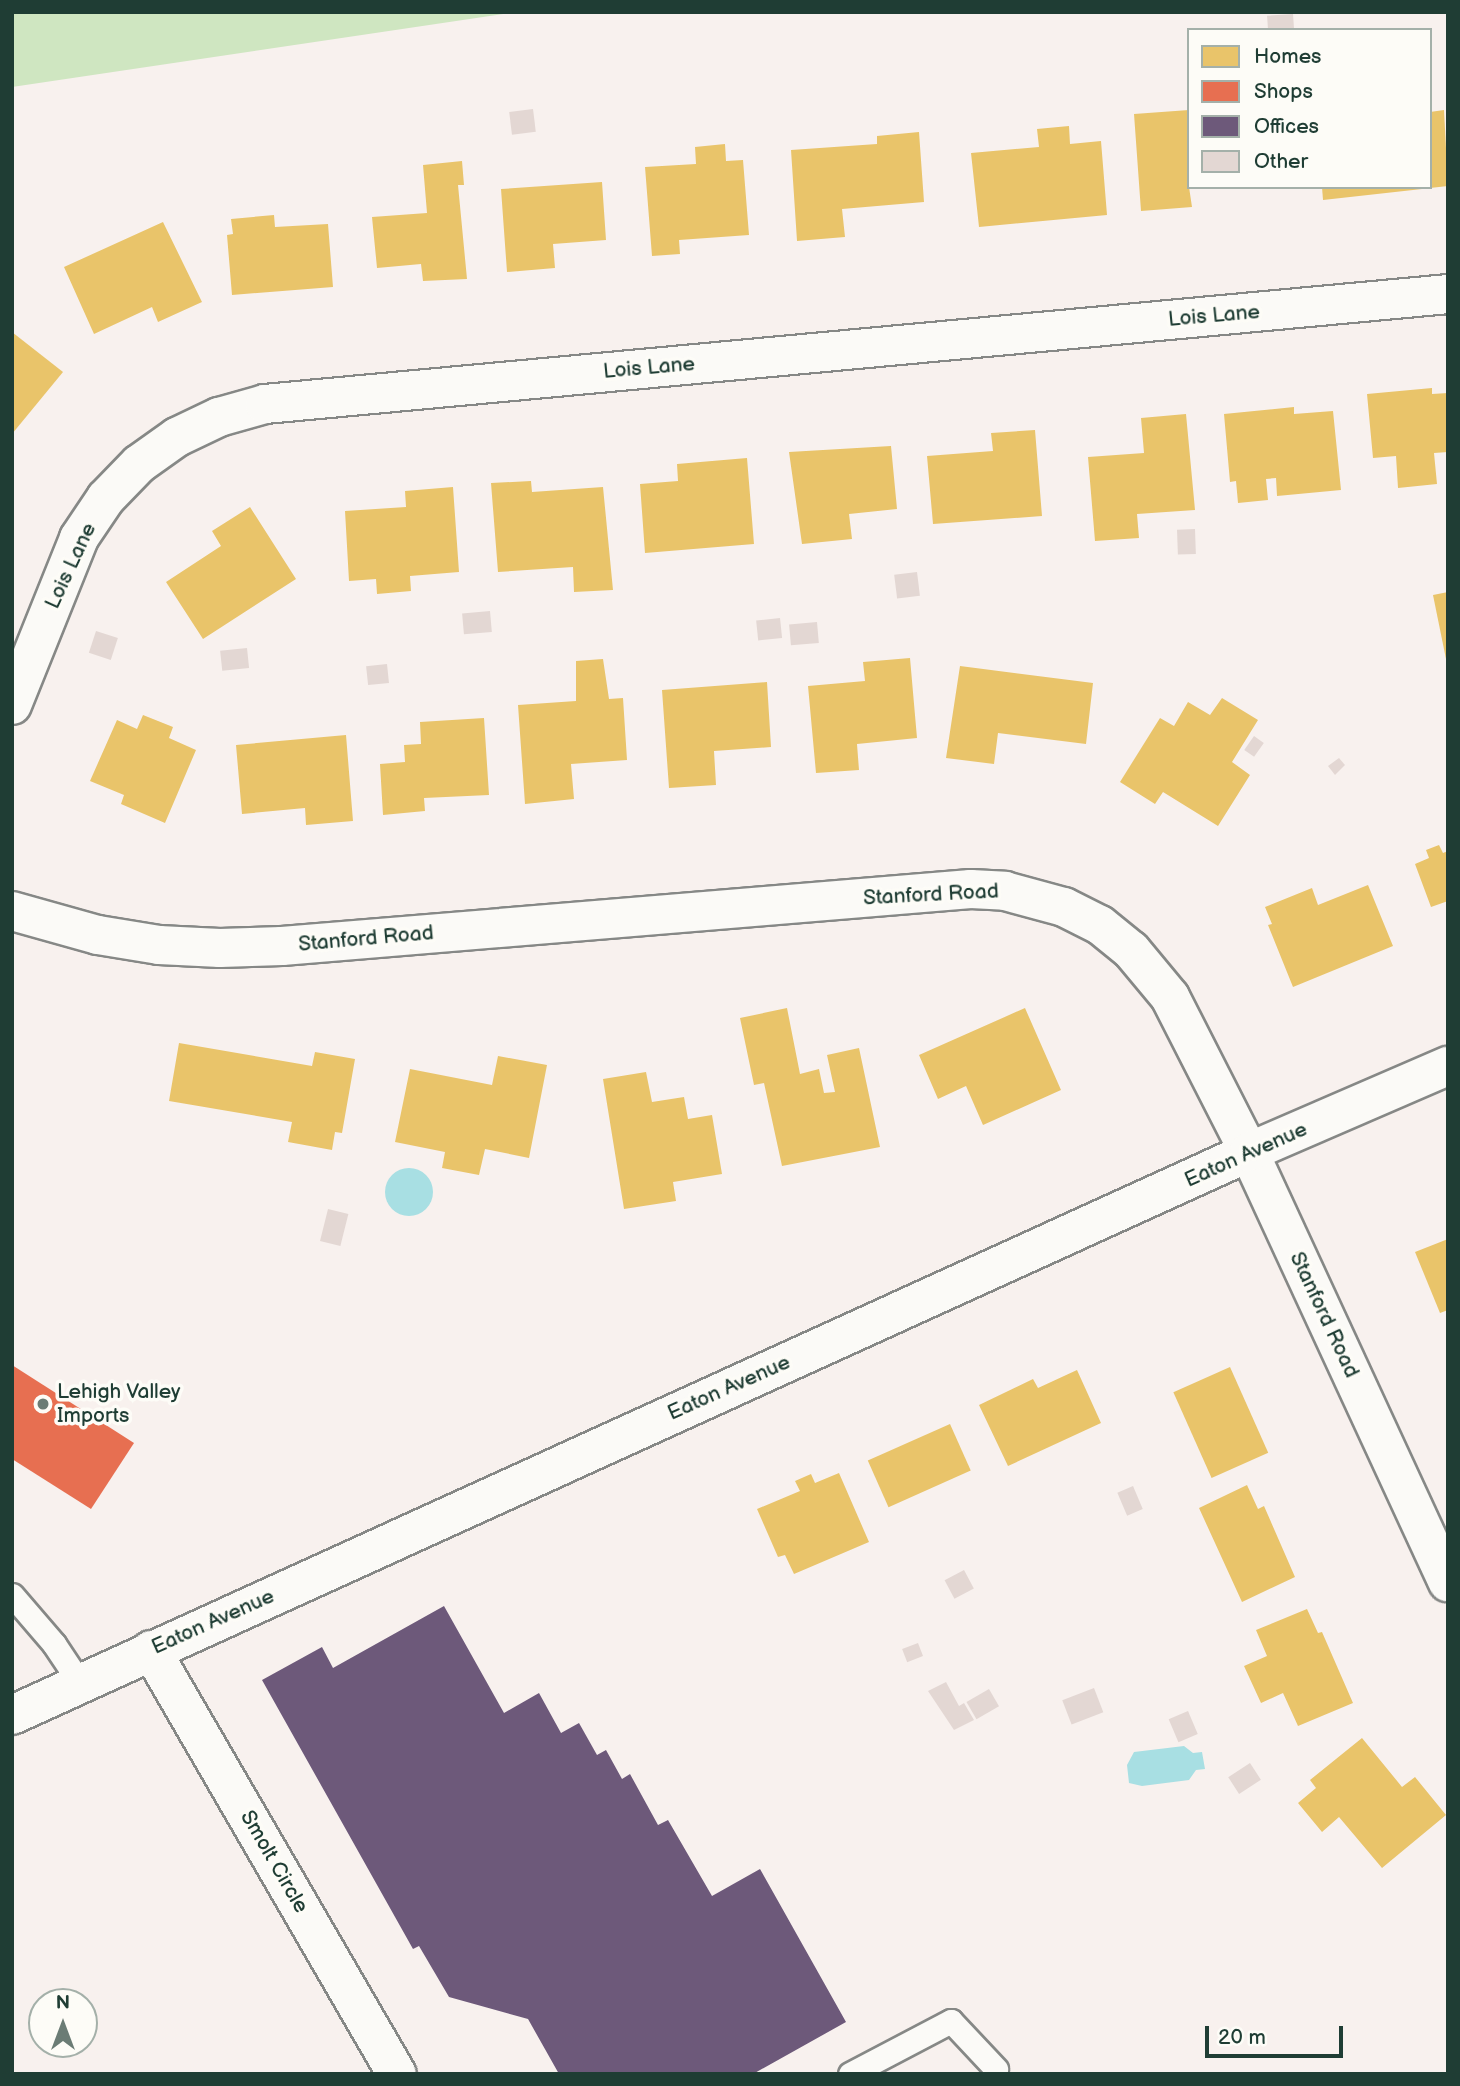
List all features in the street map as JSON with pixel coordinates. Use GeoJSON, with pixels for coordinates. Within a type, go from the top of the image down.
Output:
{"type":"FeatureCollection","features":[{"type":"Feature","properties":{"kind":"street","name":"Lois Lane"},"geometry":{"type":"LineString","coordinates":[[12,705],[79,538],[106,498],[149,458],[177,438],[219,417],[265,404],[1448,294]]}},
{"type":"Feature","properties":{"kind":"street","name":"Stanford Road"},"geometry":{"type":"LineString","coordinates":[[12,911],[98,935],[159,945],[233,947],[282,946],[971,889],[1005,891],[1064,907],[1100,925],[1131,950],[1170,997],[1249,1152],[1448,1582]]}},
{"type":"Feature","properties":{"kind":"street","name":"Eaton Avenue"},"geometry":{"type":"LineString","coordinates":[[12,1715],[1249,1152],[1448,1066]]}},
{"type":"Feature","properties":{"kind":"street","name":"Smolt Circle"},"geometry":{"type":"LineString","coordinates":[[151,1650],[397,2074]]}},
{"type":"Feature","properties":{"kind":"lane"},"geometry":{"type":"LineString","coordinates":[[12,1595],[54,1644],[80,1683]]}},
{"type":"Feature","properties":{"kind":"lane"},"geometry":{"type":"LineString","coordinates":[[849,2074],[951,2021],[996,2069]]}},
{"type":"Feature","properties":{"kind":"green space"},"geometry":{"type":"Polygon","coordinates":[[[12,12],[516,12],[12,87],[12,12]]]}},
{"type":"Feature","properties":{"kind":"water"},"geometry":{"type":"Polygon","coordinates":[[[409,1168],[426,1175],[433,1192],[426,1209],[409,1216],[392,1209],[385,1192],[392,1175],[409,1168]]]}},
{"type":"Feature","properties":{"kind":"water"},"geometry":{"type":"Polygon","coordinates":[[[1184,1746],[1193,1753],[1202,1752],[1205,1769],[1196,1770],[1189,1780],[1142,1786],[1129,1783],[1127,1765],[1134,1752],[1184,1746]]]}},
{"type":"Feature","properties":{"kind":"building: Homes"},"geometry":{"type":"Polygon","coordinates":[[[1187,110],[1187,189],[1189,189],[1192,207],[1141,211],[1134,114],[1187,110]]]}},
{"type":"Feature","properties":{"kind":"building: Homes"},"geometry":{"type":"Polygon","coordinates":[[[1444,110],[1448,186],[1432,188],[1432,112],[1444,110]]]}},
{"type":"Feature","properties":{"kind":"building: Homes"},"geometry":{"type":"Polygon","coordinates":[[[1069,126],[1070,144],[1101,141],[1107,215],[979,227],[971,153],[1039,147],[1037,129],[1069,126]]]}},
{"type":"Feature","properties":{"kind":"building: Homes"},"geometry":{"type":"Polygon","coordinates":[[[919,132],[924,202],[842,209],[845,237],[797,241],[791,150],[877,144],[877,136],[919,132]]]}},
{"type":"Feature","properties":{"kind":"building: Homes"},"geometry":{"type":"Polygon","coordinates":[[[725,144],[726,161],[743,160],[749,235],[679,240],[680,254],[652,256],[645,167],[696,164],[695,147],[725,144]]]}},
{"type":"Feature","properties":{"kind":"building: Homes"},"geometry":{"type":"Polygon","coordinates":[[[462,161],[464,185],[458,185],[467,279],[423,281],[421,264],[377,268],[372,217],[427,213],[423,165],[462,161]]]}},
{"type":"Feature","properties":{"kind":"building: Homes"},"geometry":{"type":"Polygon","coordinates":[[[602,182],[606,240],[553,244],[555,268],[507,272],[501,189],[602,182]]]}},
{"type":"Feature","properties":{"kind":"building: Homes"},"geometry":{"type":"Polygon","coordinates":[[[1322,189],[1422,189],[1323,200],[1322,189]]]}},
{"type":"Feature","properties":{"kind":"building: Homes"},"geometry":{"type":"Polygon","coordinates":[[[274,215],[275,227],[328,224],[333,287],[232,295],[227,235],[233,234],[231,219],[274,215]]]}},
{"type":"Feature","properties":{"kind":"building: Homes"},"geometry":{"type":"Polygon","coordinates":[[[163,222],[202,302],[158,322],[152,307],[94,334],[64,267],[163,222]]]}},
{"type":"Feature","properties":{"kind":"building: Homes"},"geometry":{"type":"Polygon","coordinates":[[[12,332],[63,372],[12,434],[12,332]]]}},
{"type":"Feature","properties":{"kind":"building: Homes"},"geometry":{"type":"Polygon","coordinates":[[[1432,388],[1432,394],[1448,393],[1448,452],[1434,453],[1437,484],[1398,488],[1396,456],[1373,458],[1367,394],[1432,388]]]}},
{"type":"Feature","properties":{"kind":"building: Homes"},"geometry":{"type":"Polygon","coordinates":[[[1294,407],[1294,414],[1333,411],[1341,490],[1277,496],[1276,478],[1266,479],[1268,500],[1238,503],[1236,481],[1230,482],[1224,414],[1294,407]]]}},
{"type":"Feature","properties":{"kind":"building: Homes"},"geometry":{"type":"Polygon","coordinates":[[[1186,414],[1195,510],[1137,514],[1139,538],[1095,541],[1088,457],[1144,453],[1141,418],[1186,414]]]}},
{"type":"Feature","properties":{"kind":"building: Homes"},"geometry":{"type":"Polygon","coordinates":[[[1035,430],[1042,516],[933,524],[927,456],[993,451],[991,433],[1035,430]]]}},
{"type":"Feature","properties":{"kind":"building: Homes"},"geometry":{"type":"Polygon","coordinates":[[[891,446],[897,509],[849,514],[852,539],[802,544],[789,452],[891,446]]]}},
{"type":"Feature","properties":{"kind":"building: Homes"},"geometry":{"type":"Polygon","coordinates":[[[747,458],[754,544],[645,553],[640,484],[678,481],[677,464],[747,458]]]}},
{"type":"Feature","properties":{"kind":"building: Homes"},"geometry":{"type":"Polygon","coordinates":[[[531,481],[532,492],[603,487],[613,590],[574,592],[573,567],[498,572],[491,483],[531,481]]]}},
{"type":"Feature","properties":{"kind":"building: Homes"},"geometry":{"type":"Polygon","coordinates":[[[453,487],[459,572],[410,576],[411,591],[377,594],[376,579],[349,581],[345,511],[406,507],[405,491],[453,487]]]}},
{"type":"Feature","properties":{"kind":"building: Homes"},"geometry":{"type":"Polygon","coordinates":[[[250,507],[296,579],[203,639],[166,582],[221,546],[212,531],[250,507]]]}},
{"type":"Feature","properties":{"kind":"building: Homes"},"geometry":{"type":"Polygon","coordinates":[[[1448,592],[1448,664],[1447,664],[1433,595],[1448,592]]]}},
{"type":"Feature","properties":{"kind":"building: Homes"},"geometry":{"type":"Polygon","coordinates":[[[910,658],[917,738],[857,744],[859,770],[816,773],[808,686],[865,681],[863,662],[910,658]]]}},
{"type":"Feature","properties":{"kind":"building: Homes"},"geometry":{"type":"Polygon","coordinates":[[[603,659],[609,699],[623,698],[627,760],[571,764],[574,799],[525,804],[518,705],[576,701],[576,661],[603,659]]]}},
{"type":"Feature","properties":{"kind":"building: Homes"},"geometry":{"type":"Polygon","coordinates":[[[960,666],[1093,683],[1086,744],[998,733],[994,764],[946,758],[960,666]]]}},
{"type":"Feature","properties":{"kind":"building: Homes"},"geometry":{"type":"Polygon","coordinates":[[[767,682],[771,747],[714,751],[716,785],[669,788],[662,690],[767,682]]]}},
{"type":"Feature","properties":{"kind":"building: Homes"},"geometry":{"type":"Polygon","coordinates":[[[1222,698],[1258,720],[1232,762],[1250,775],[1218,826],[1163,792],[1155,804],[1120,782],[1160,718],[1174,726],[1188,702],[1210,715],[1222,698]]]}},
{"type":"Feature","properties":{"kind":"building: Homes"},"geometry":{"type":"Polygon","coordinates":[[[143,715],[173,727],[169,738],[196,750],[165,823],[121,804],[124,795],[90,781],[117,720],[137,729],[143,715]]]}},
{"type":"Feature","properties":{"kind":"building: Homes"},"geometry":{"type":"Polygon","coordinates":[[[484,718],[489,795],[424,798],[425,811],[383,815],[380,764],[405,762],[404,745],[421,744],[420,722],[484,718]]]}},
{"type":"Feature","properties":{"kind":"building: Homes"},"geometry":{"type":"Polygon","coordinates":[[[346,735],[353,821],[306,825],[305,808],[242,814],[236,745],[346,735]]]}},
{"type":"Feature","properties":{"kind":"building: Homes"},"geometry":{"type":"Polygon","coordinates":[[[1439,845],[1443,853],[1448,851],[1448,901],[1431,907],[1415,864],[1429,858],[1426,850],[1439,845]]]}},
{"type":"Feature","properties":{"kind":"building: Homes"},"geometry":{"type":"Polygon","coordinates":[[[1368,885],[1393,946],[1293,987],[1268,925],[1272,924],[1265,907],[1312,888],[1318,905],[1368,885]]]}},
{"type":"Feature","properties":{"kind":"building: Homes"},"geometry":{"type":"Polygon","coordinates":[[[787,1008],[800,1074],[819,1069],[824,1093],[835,1092],[827,1055],[859,1048],[880,1147],[782,1166],[764,1083],[754,1085],[740,1018],[787,1008]]]}},
{"type":"Feature","properties":{"kind":"building: Homes"},"geometry":{"type":"Polygon","coordinates":[[[1025,1008],[1061,1090],[983,1125],[966,1086],[938,1099],[919,1055],[1025,1008]]]}},
{"type":"Feature","properties":{"kind":"building: Homes"},"geometry":{"type":"Polygon","coordinates":[[[179,1043],[312,1066],[315,1052],[355,1059],[342,1133],[335,1132],[332,1150],[288,1142],[292,1122],[169,1101],[179,1043]]]}},
{"type":"Feature","properties":{"kind":"building: Homes"},"geometry":{"type":"Polygon","coordinates":[[[498,1056],[547,1065],[529,1158],[485,1149],[479,1175],[442,1168],[445,1152],[395,1142],[410,1069],[492,1085],[498,1056]]]}},
{"type":"Feature","properties":{"kind":"building: Homes"},"geometry":{"type":"Polygon","coordinates":[[[646,1072],[652,1102],[684,1097],[688,1119],[712,1115],[722,1174],[673,1182],[676,1201],[624,1209],[603,1079],[646,1072]]]}},
{"type":"Feature","properties":{"kind":"building: Homes"},"geometry":{"type":"Polygon","coordinates":[[[1448,1239],[1448,1310],[1440,1313],[1415,1252],[1448,1239]]]}},
{"type":"Feature","properties":{"kind":"building: Homes"},"geometry":{"type":"Polygon","coordinates":[[[1230,1367],[1268,1453],[1212,1478],[1173,1392],[1230,1367]]]}},
{"type":"Feature","properties":{"kind":"building: Homes"},"geometry":{"type":"Polygon","coordinates":[[[1077,1370],[1101,1423],[1008,1466],[979,1405],[1033,1379],[1038,1388],[1077,1370]]]}},
{"type":"Feature","properties":{"kind":"building: Homes"},"geometry":{"type":"Polygon","coordinates":[[[950,1424],[971,1471],[889,1507],[868,1461],[950,1424]]]}},
{"type":"Feature","properties":{"kind":"building: Homes"},"geometry":{"type":"Polygon","coordinates":[[[839,1473],[869,1542],[794,1574],[785,1555],[778,1557],[757,1509],[800,1491],[795,1481],[811,1474],[815,1483],[839,1473]]]}},
{"type":"Feature","properties":{"kind":"building: Homes"},"geometry":{"type":"Polygon","coordinates":[[[1247,1485],[1258,1509],[1264,1506],[1295,1577],[1242,1602],[1199,1508],[1247,1485]]]}},
{"type":"Feature","properties":{"kind":"building: Homes"},"geometry":{"type":"Polygon","coordinates":[[[1307,1609],[1318,1633],[1322,1632],[1353,1703],[1298,1726],[1283,1693],[1261,1703],[1244,1666],[1267,1656],[1256,1630],[1307,1609]]]}},
{"type":"Feature","properties":{"kind":"building: Homes"},"geometry":{"type":"Polygon","coordinates":[[[1362,1738],[1402,1787],[1415,1777],[1446,1815],[1382,1868],[1339,1817],[1322,1832],[1298,1803],[1316,1788],[1310,1780],[1362,1738]]]}},
{"type":"Feature","properties":{"kind":"building: Shops","name":"Lehigh Valley Imports"},"geometry":{"type":"Polygon","coordinates":[[[12,1365],[134,1443],[91,1509],[12,1459],[12,1365]]]}},
{"type":"Feature","properties":{"kind":"building: Offices"},"geometry":{"type":"Polygon","coordinates":[[[444,1606],[504,1713],[539,1693],[561,1733],[579,1723],[597,1755],[606,1750],[622,1779],[630,1774],[658,1825],[668,1820],[712,1896],[760,1869],[846,2022],[753,2074],[559,2074],[528,2019],[449,1997],[419,1946],[413,1949],[262,1680],[322,1647],[333,1668],[444,1606]]]}},
{"type":"Feature","properties":{"kind":"building: Other"},"geometry":{"type":"Polygon","coordinates":[[[1293,14],[1294,28],[1268,28],[1267,16],[1293,14]]]}},
{"type":"Feature","properties":{"kind":"building: Other"},"geometry":{"type":"Polygon","coordinates":[[[533,109],[536,132],[512,135],[509,112],[533,109]]]}},
{"type":"Feature","properties":{"kind":"building: Other"},"geometry":{"type":"Polygon","coordinates":[[[1195,529],[1196,554],[1178,555],[1177,530],[1195,529]]]}},
{"type":"Feature","properties":{"kind":"building: Other"},"geometry":{"type":"Polygon","coordinates":[[[917,572],[920,596],[897,599],[894,575],[917,572]]]}},
{"type":"Feature","properties":{"kind":"building: Other"},"geometry":{"type":"Polygon","coordinates":[[[490,611],[492,632],[464,634],[462,613],[490,611]]]}},
{"type":"Feature","properties":{"kind":"building: Other"},"geometry":{"type":"Polygon","coordinates":[[[780,618],[782,638],[758,640],[756,621],[780,618]]]}},
{"type":"Feature","properties":{"kind":"building: Other"},"geometry":{"type":"Polygon","coordinates":[[[817,622],[819,643],[791,645],[789,624],[817,622]]]}},
{"type":"Feature","properties":{"kind":"building: Other"},"geometry":{"type":"Polygon","coordinates":[[[96,631],[118,638],[111,660],[89,653],[96,631]]]}},
{"type":"Feature","properties":{"kind":"building: Other"},"geometry":{"type":"Polygon","coordinates":[[[247,648],[249,668],[222,671],[220,651],[247,648]]]}},
{"type":"Feature","properties":{"kind":"building: Other"},"geometry":{"type":"Polygon","coordinates":[[[387,664],[389,683],[368,685],[366,666],[387,664]]]}},
{"type":"Feature","properties":{"kind":"building: Other"},"geometry":{"type":"Polygon","coordinates":[[[1254,736],[1264,743],[1254,757],[1244,750],[1254,736]]]}},
{"type":"Feature","properties":{"kind":"building: Other"},"geometry":{"type":"Polygon","coordinates":[[[1339,758],[1345,765],[1335,775],[1328,766],[1339,758]]]}},
{"type":"Feature","properties":{"kind":"building: Other"},"geometry":{"type":"Polygon","coordinates":[[[328,1209],[348,1214],[340,1246],[320,1241],[328,1209]]]}},
{"type":"Feature","properties":{"kind":"building: Other"},"geometry":{"type":"Polygon","coordinates":[[[1133,1486],[1143,1509],[1127,1516],[1117,1493],[1133,1486]]]}},
{"type":"Feature","properties":{"kind":"building: Other"},"geometry":{"type":"Polygon","coordinates":[[[964,1570],[974,1589],[954,1599],[945,1580],[964,1570]]]}},
{"type":"Feature","properties":{"kind":"building: Other"},"geometry":{"type":"Polygon","coordinates":[[[918,1643],[923,1656],[907,1662],[902,1649],[918,1643]]]}},
{"type":"Feature","properties":{"kind":"building: Other"},"geometry":{"type":"Polygon","coordinates":[[[946,1682],[959,1706],[964,1703],[974,1720],[954,1730],[928,1691],[946,1682]]]}},
{"type":"Feature","properties":{"kind":"building: Other"},"geometry":{"type":"Polygon","coordinates":[[[1094,1688],[1103,1712],[1072,1724],[1062,1700],[1094,1688]]]}},
{"type":"Feature","properties":{"kind":"building: Other"},"geometry":{"type":"Polygon","coordinates":[[[989,1689],[999,1706],[976,1719],[966,1702],[989,1689]]]}},
{"type":"Feature","properties":{"kind":"building: Other"},"geometry":{"type":"Polygon","coordinates":[[[1188,1711],[1198,1734],[1178,1742],[1169,1719],[1188,1711]]]}},
{"type":"Feature","properties":{"kind":"building: Other"},"geometry":{"type":"Polygon","coordinates":[[[1250,1763],[1261,1780],[1239,1794],[1228,1777],[1250,1763]]]}},
{"type":"Feature","properties":{"kind":"place","name":"Lehigh Valley Imports"},"geometry":{"type":"Point","coordinates":[43,1404]}}]}
